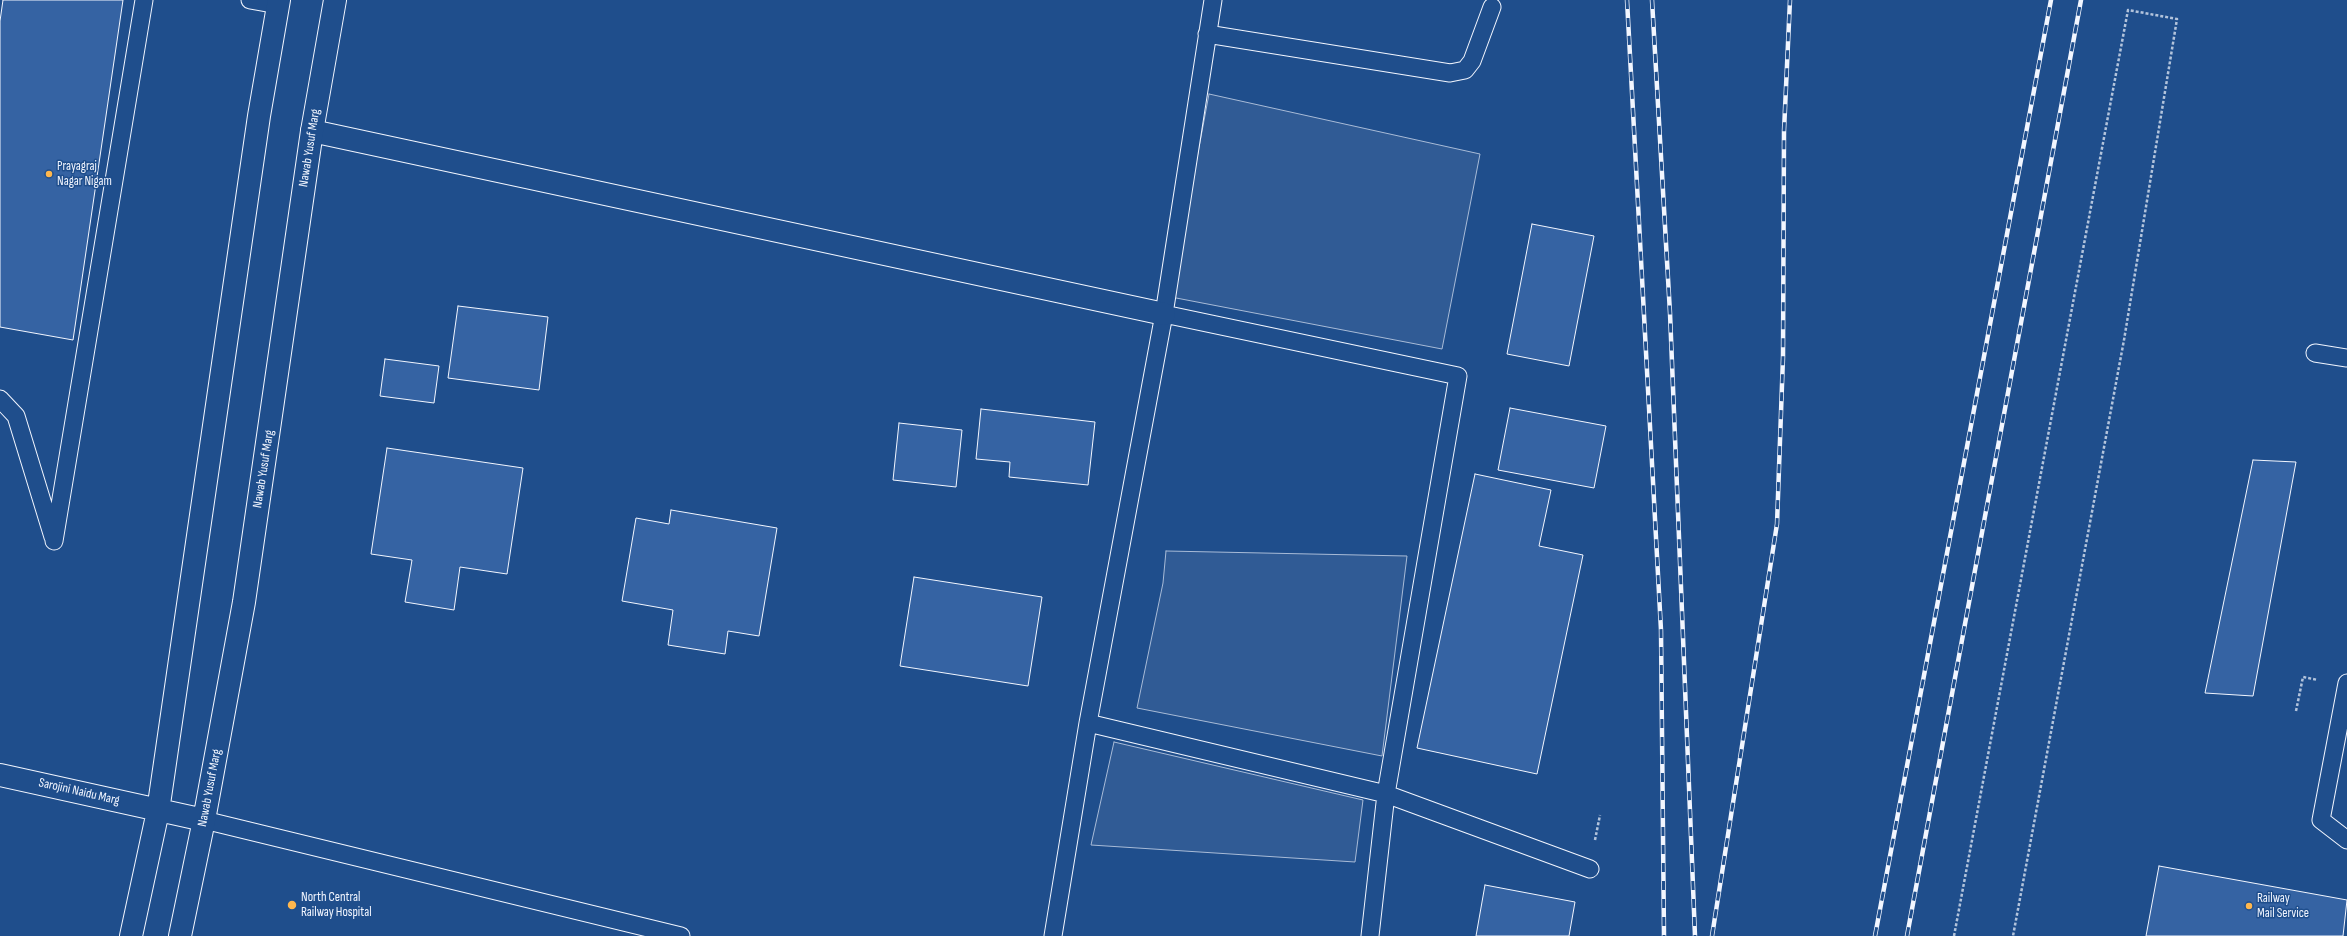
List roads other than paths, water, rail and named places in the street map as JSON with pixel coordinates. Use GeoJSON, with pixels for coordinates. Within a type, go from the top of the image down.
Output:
{"type":"FeatureCollection","features":[{"type":"Feature","properties":{"kind":"main road","name":"Nawab Yusuf Marg"},"geometry":{"type":"LineString","coordinates":[[180,936],[204,820],[244,602],[312,131],[335,0]]}},
{"type":"Feature","properties":{"kind":"main road"},"geometry":{"type":"LineString","coordinates":[[131,936],[158,811],[258,124],[278,2]]}},
{"type":"Feature","properties":{"kind":"main road"},"geometry":{"type":"LineString","coordinates":[[312,131],[1164,314]]}},
{"type":"Feature","properties":{"kind":"main road","name":"Sarojini Naidu Marg"},"geometry":{"type":"LineString","coordinates":[[0,775],[204,820]]}},
{"type":"Feature","properties":{"kind":"lane"},"geometry":{"type":"LineString","coordinates":[[0,400],[16,416],[54,541],[144,0]]}},
{"type":"Feature","properties":{"kind":"lane"},"geometry":{"type":"LineString","coordinates":[[250,0],[278,2]]}},
{"type":"Feature","properties":{"kind":"lane"},"geometry":{"type":"LineString","coordinates":[[1052,936],[1088,723],[1164,314],[1213,0]]}},
{"type":"Feature","properties":{"kind":"lane"},"geometry":{"type":"LineString","coordinates":[[1207,34],[1450,73],[1465,70],[1472,61],[1492,7]]}},
{"type":"Feature","properties":{"kind":"lane"},"geometry":{"type":"LineString","coordinates":[[1164,314],[1458,376],[1386,794],[1370,936]]}},
{"type":"Feature","properties":{"kind":"lane"},"geometry":{"type":"LineString","coordinates":[[2315,353],[2347,358]]}},
{"type":"Feature","properties":{"kind":"lane"},"geometry":{"type":"LineString","coordinates":[[2347,684],[2321,820],[2347,840]]}},
{"type":"Feature","properties":{"kind":"lane"},"geometry":{"type":"LineString","coordinates":[[1088,723],[1386,794],[1590,869]]}},
{"type":"Feature","properties":{"kind":"lane"},"geometry":{"type":"LineString","coordinates":[[204,820],[681,936]]}},
{"type":"Feature","properties":{"kind":"railway"},"geometry":{"type":"LineString","coordinates":[[1627,0],[1661,630],[1664,936]]}},
{"type":"Feature","properties":{"kind":"railway"},"geometry":{"type":"LineString","coordinates":[[1652,0],[1670,313],[1695,936]]}},
{"type":"Feature","properties":{"kind":"railway"},"geometry":{"type":"LineString","coordinates":[[1712,936],[1777,524],[1783,357],[1784,131],[1790,0]]}},
{"type":"Feature","properties":{"kind":"railway"},"geometry":{"type":"LineString","coordinates":[[1875,936],[2051,0]]}},
{"type":"Feature","properties":{"kind":"railway"},"geometry":{"type":"LineString","coordinates":[[1907,936],[2081,0]]}},
{"type":"Feature","properties":{"kind":"place","name":"Prayagraj Nagar Nigam"},"geometry":{"type":"Point","coordinates":[49,174]}},
{"type":"Feature","properties":{"kind":"place","name":"North Central Railway Hospital"},"geometry":{"type":"Point","coordinates":[292,905]}},
{"type":"Feature","properties":{"kind":"place","name":"Railway Mail Service"},"geometry":{"type":"Point","coordinates":[2249,906]}}]}
